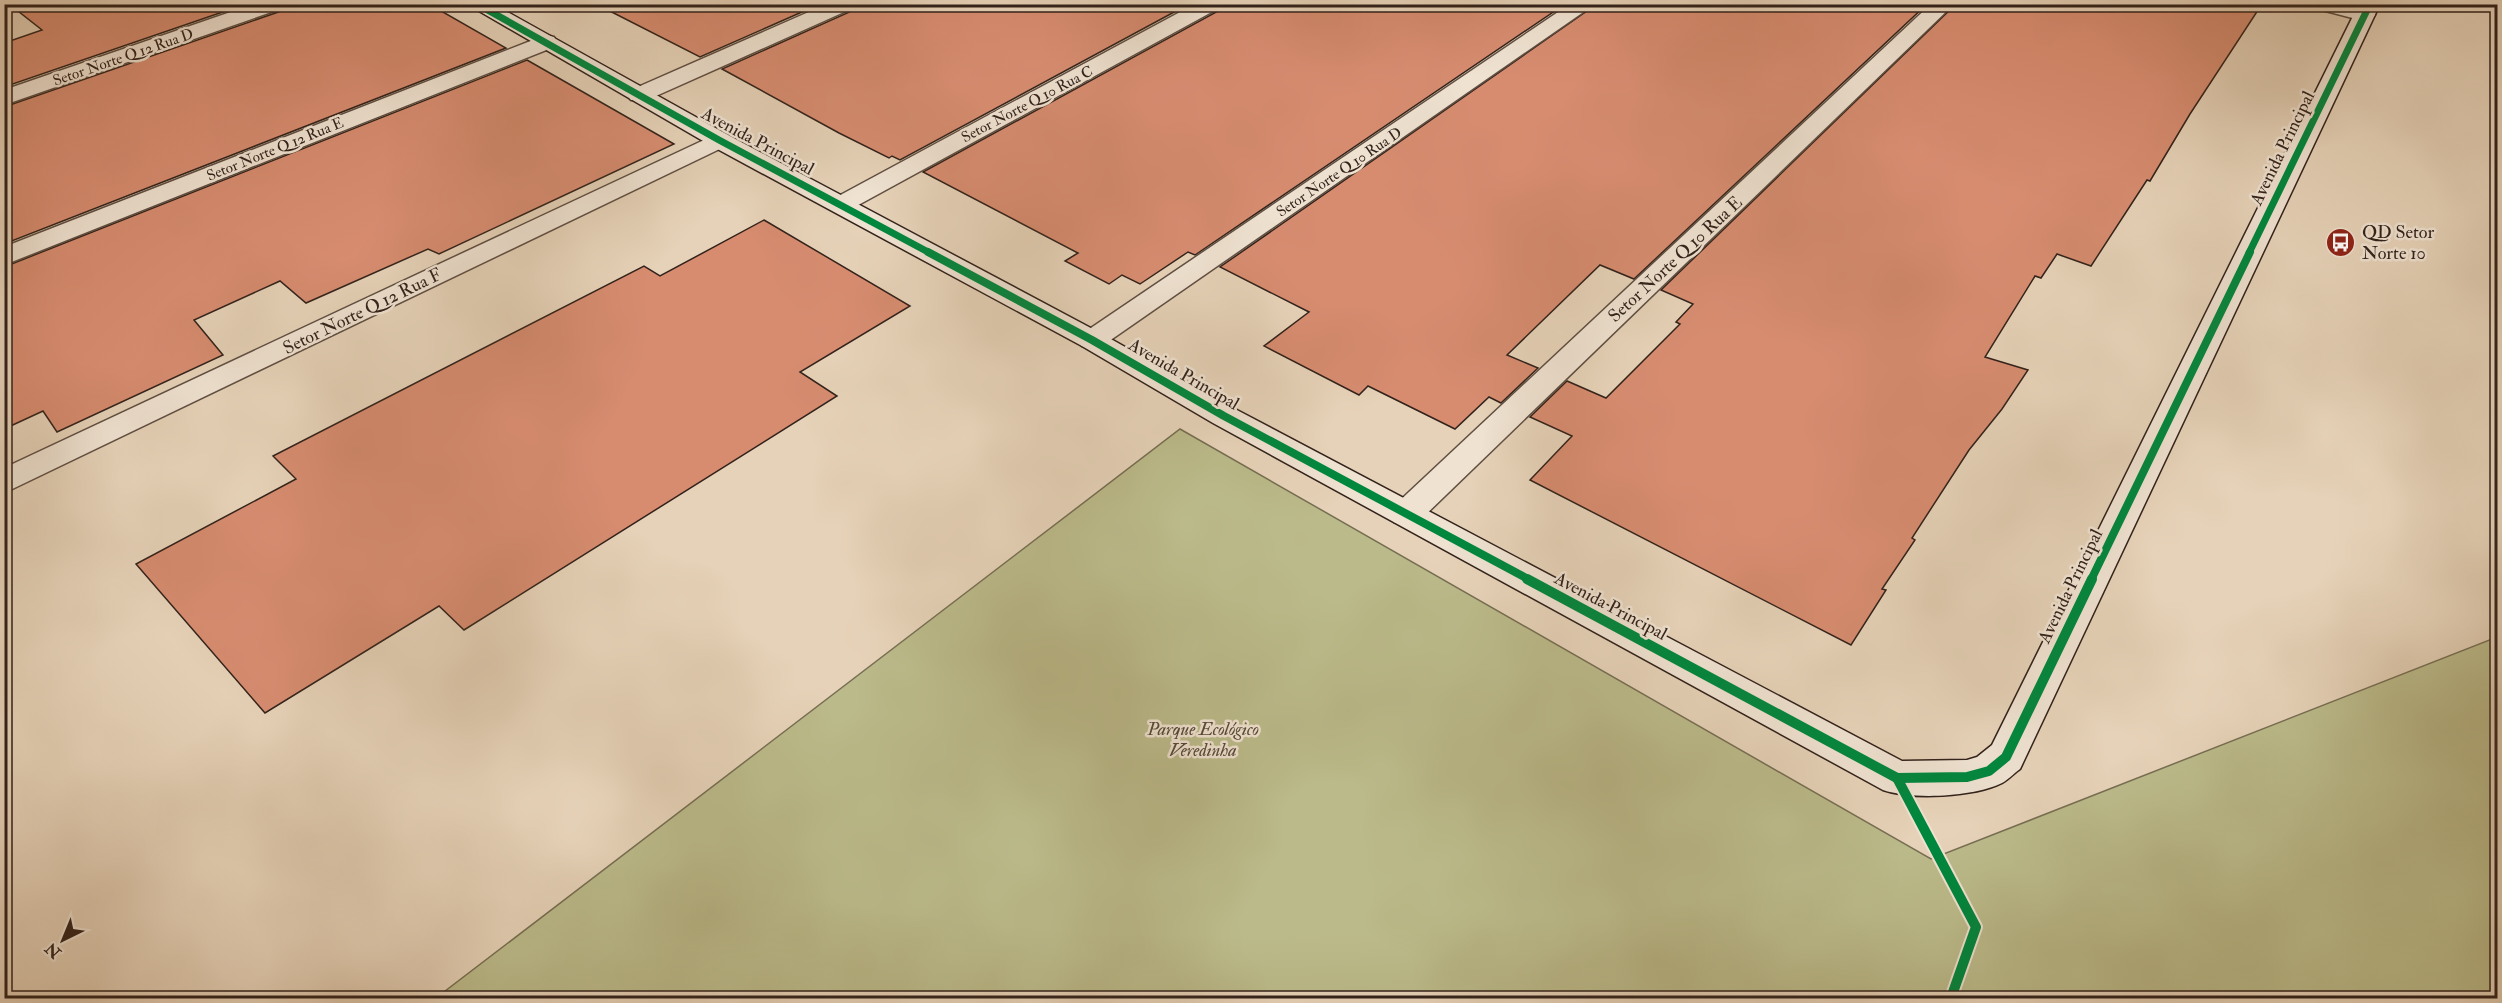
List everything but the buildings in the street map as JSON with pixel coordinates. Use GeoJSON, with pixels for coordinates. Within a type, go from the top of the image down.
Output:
{"type":"FeatureCollection","features":[{"type":"Feature","properties":{"kind":"street","name":"Setor Norte Q 12 Rua D"},"geometry":{"type":"LineString","coordinates":[[4,98],[276,4]]}},
{"type":"Feature","properties":{"kind":"street","name":"Avenida Principal"},"geometry":{"type":"LineString","coordinates":[[477,4],[719,140],[1092,340],[1224,416],[1897,778],[1967,777],[1989,771],[2006,757],[2367,10]]}},
{"type":"Feature","properties":{"kind":"street"},"geometry":{"type":"LineString","coordinates":[[639,95],[846,4]]}},
{"type":"Feature","properties":{"kind":"street","name":"Setor Norte Q 10 Rua C"},"geometry":{"type":"LineString","coordinates":[[842,204],[1212,4]]}},
{"type":"Feature","properties":{"kind":"street","name":"Setor Norte Q 10 Rua D"},"geometry":{"type":"LineString","coordinates":[[1092,340],[1586,4]]}},
{"type":"Feature","properties":{"kind":"street","name":"Setor Norte Q 10 Rua E"},"geometry":{"type":"LineString","coordinates":[[1406,514],[1944,4]]}},
{"type":"Feature","properties":{"kind":"street"},"geometry":{"type":"LineString","coordinates":[[2321,4],[2367,10]]}},
{"type":"Feature","properties":{"kind":"street","name":"Setor Norte Q 12 Rua E"},"geometry":{"type":"LineString","coordinates":[[4,257],[546,42]]}},
{"type":"Feature","properties":{"kind":"street","name":"Setor Norte Q 12 Rua F"},"geometry":{"type":"LineString","coordinates":[[4,482],[719,140]]}},
{"type":"Feature","properties":{"kind":"green space","name":"Parque Ecológico Veredinha"},"geometry":{"type":"Polygon","coordinates":[[[1180,429],[1931,859],[2497,637],[2497,998],[436,998],[1180,429]]]}},
{"type":"Feature","properties":{"kind":"cycle path"},"geometry":{"type":"LineString","coordinates":[[477,4],[719,140],[1092,340],[1224,416],[1897,778],[1967,777],[1989,771],[2006,757],[2370,4]]}},
{"type":"Feature","properties":{"kind":"cycle path"},"geometry":{"type":"LineString","coordinates":[[1897,778],[1976,927],[1951,998]]}},
{"type":"Feature","properties":{"kind":"place","name":"QD Setor Norte 10"},"geometry":{"type":"Point","coordinates":[2341,242]}}]}
